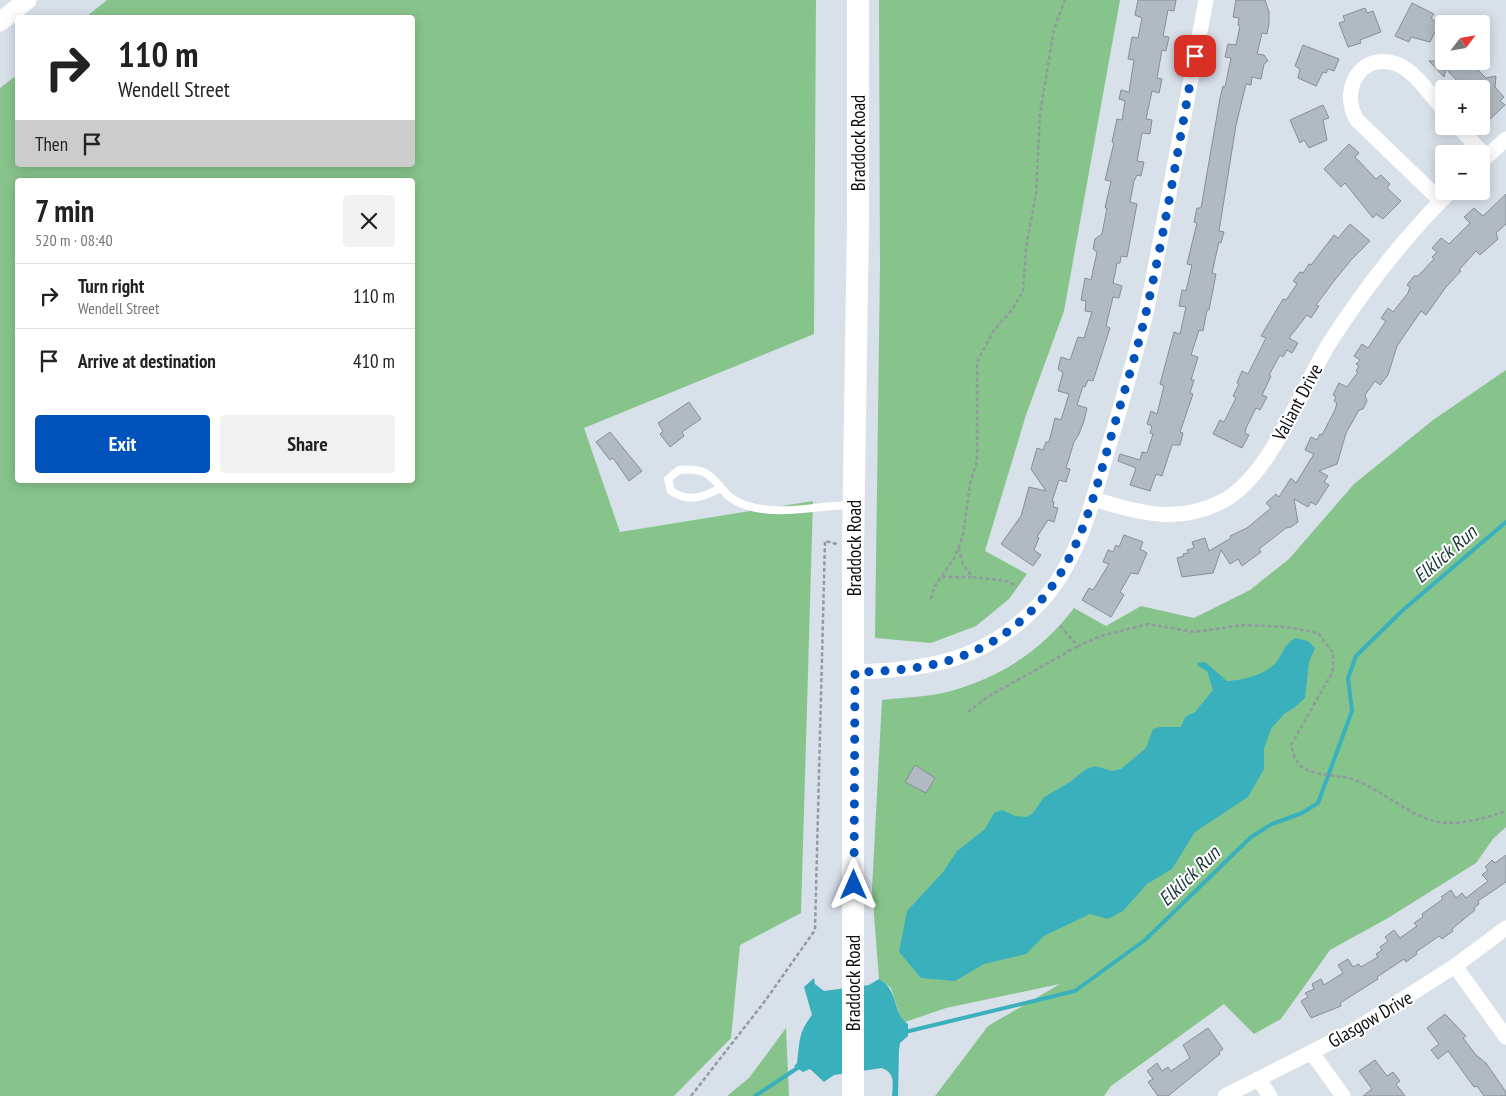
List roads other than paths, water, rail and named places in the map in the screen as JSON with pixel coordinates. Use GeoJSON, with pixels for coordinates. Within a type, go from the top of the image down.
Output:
{"type":"FeatureCollection","features":[{"type":"Feature","properties":{"kind":"main road","name":"Braddock Road"},"geometry":{"type":"LineString","coordinates":[[853,1088],[855,672],[853,548],[858,0]]}},
{"type":"Feature","properties":{"kind":"street"},"geometry":{"type":"LineString","coordinates":[[0,22],[27,0]]}},
{"type":"Feature","properties":{"kind":"street"},"geometry":{"type":"LineString","coordinates":[[855,672],[902,671],[928,667],[979,649],[1004,634],[1030,612],[1057,582],[1081,536],[1145,316],[1206,0]]}},
{"type":"Feature","properties":{"kind":"street"},"geometry":{"type":"LineString","coordinates":[[1435,100],[1407,70],[1388,62],[1368,66],[1360,72],[1350,92],[1352,112],[1357,120],[1435,187]]}},
{"type":"Feature","properties":{"kind":"street"},"geometry":{"type":"LineString","coordinates":[[1465,135],[1473,145]]}},
{"type":"Feature","properties":{"kind":"street"},"geometry":{"type":"LineString","coordinates":[[1490,154],[1506,140]]}},
{"type":"Feature","properties":{"kind":"street","name":"Valiant Drive"},"geometry":{"type":"LineString","coordinates":[[1093,499],[1151,515],[1169,516],[1205,510],[1238,491],[1253,478],[1265,462],[1312,374],[1355,305],[1411,233],[1442,200]]}},
{"type":"Feature","properties":{"kind":"street","name":"Glasgow Drive"},"geometry":{"type":"LineString","coordinates":[[1224,1096],[1312,1053],[1406,999],[1506,928]]}},
{"type":"Feature","properties":{"kind":"street"},"geometry":{"type":"LineString","coordinates":[[1455,966],[1506,1037]]}},
{"type":"Feature","properties":{"kind":"street"},"geometry":{"type":"LineString","coordinates":[[1312,1053],[1343,1096]]}},
{"type":"Feature","properties":{"kind":"street"},"geometry":{"type":"LineString","coordinates":[[1258,1079],[1270,1096]]}},
{"type":"Feature","properties":{"kind":"lane"},"geometry":{"type":"LineString","coordinates":[[721,488],[702,497],[685,498],[671,490],[668,479],[678,470],[699,469],[710,475],[721,488],[729,498],[745,505],[771,510],[854,505]]}},
{"type":"Feature","properties":{"kind":"water"},"geometry":{"type":"Polygon","coordinates":[[[1295,638],[1308,641],[1315,648],[1309,662],[1305,698],[1284,714],[1271,729],[1264,749],[1264,769],[1248,797],[1195,832],[1172,869],[1147,884],[1123,911],[1108,919],[1090,914],[1044,936],[1026,954],[984,964],[955,981],[921,978],[899,952],[907,911],[943,872],[957,851],[985,829],[994,813],[1002,810],[1015,816],[1026,817],[1033,813],[1044,797],[1070,782],[1086,769],[1095,766],[1112,771],[1121,769],[1146,748],[1153,729],[1181,727],[1185,717],[1195,712],[1213,690],[1207,671],[1198,666],[1197,663],[1205,662],[1227,681],[1240,680],[1269,669],[1278,660],[1286,646],[1295,638]]]}},
{"type":"Feature","properties":{"kind":"water"},"geometry":{"type":"Polygon","coordinates":[[[814,978],[815,984],[824,991],[869,985],[879,979],[886,984],[903,1020],[908,1024],[908,1036],[900,1043],[899,1050],[898,1096],[892,1096],[893,1083],[891,1076],[882,1068],[834,1075],[824,1082],[810,1069],[803,1072],[794,1066],[797,1063],[802,1032],[812,1015],[804,987],[814,978]]]}},
{"type":"Feature","properties":{"kind":"waterway","name":"Elklick Run"},"geometry":{"type":"LineString","coordinates":[[905,1032],[1075,991],[1145,940],[1251,837],[1272,824],[1302,813],[1318,803],[1352,711],[1348,678],[1356,656],[1403,610],[1506,522]]}},
{"type":"Feature","properties":{"kind":"waterway","name":"Elklick Run"},"geometry":{"type":"LineString","coordinates":[[755,1096],[799,1067]]}}]}
